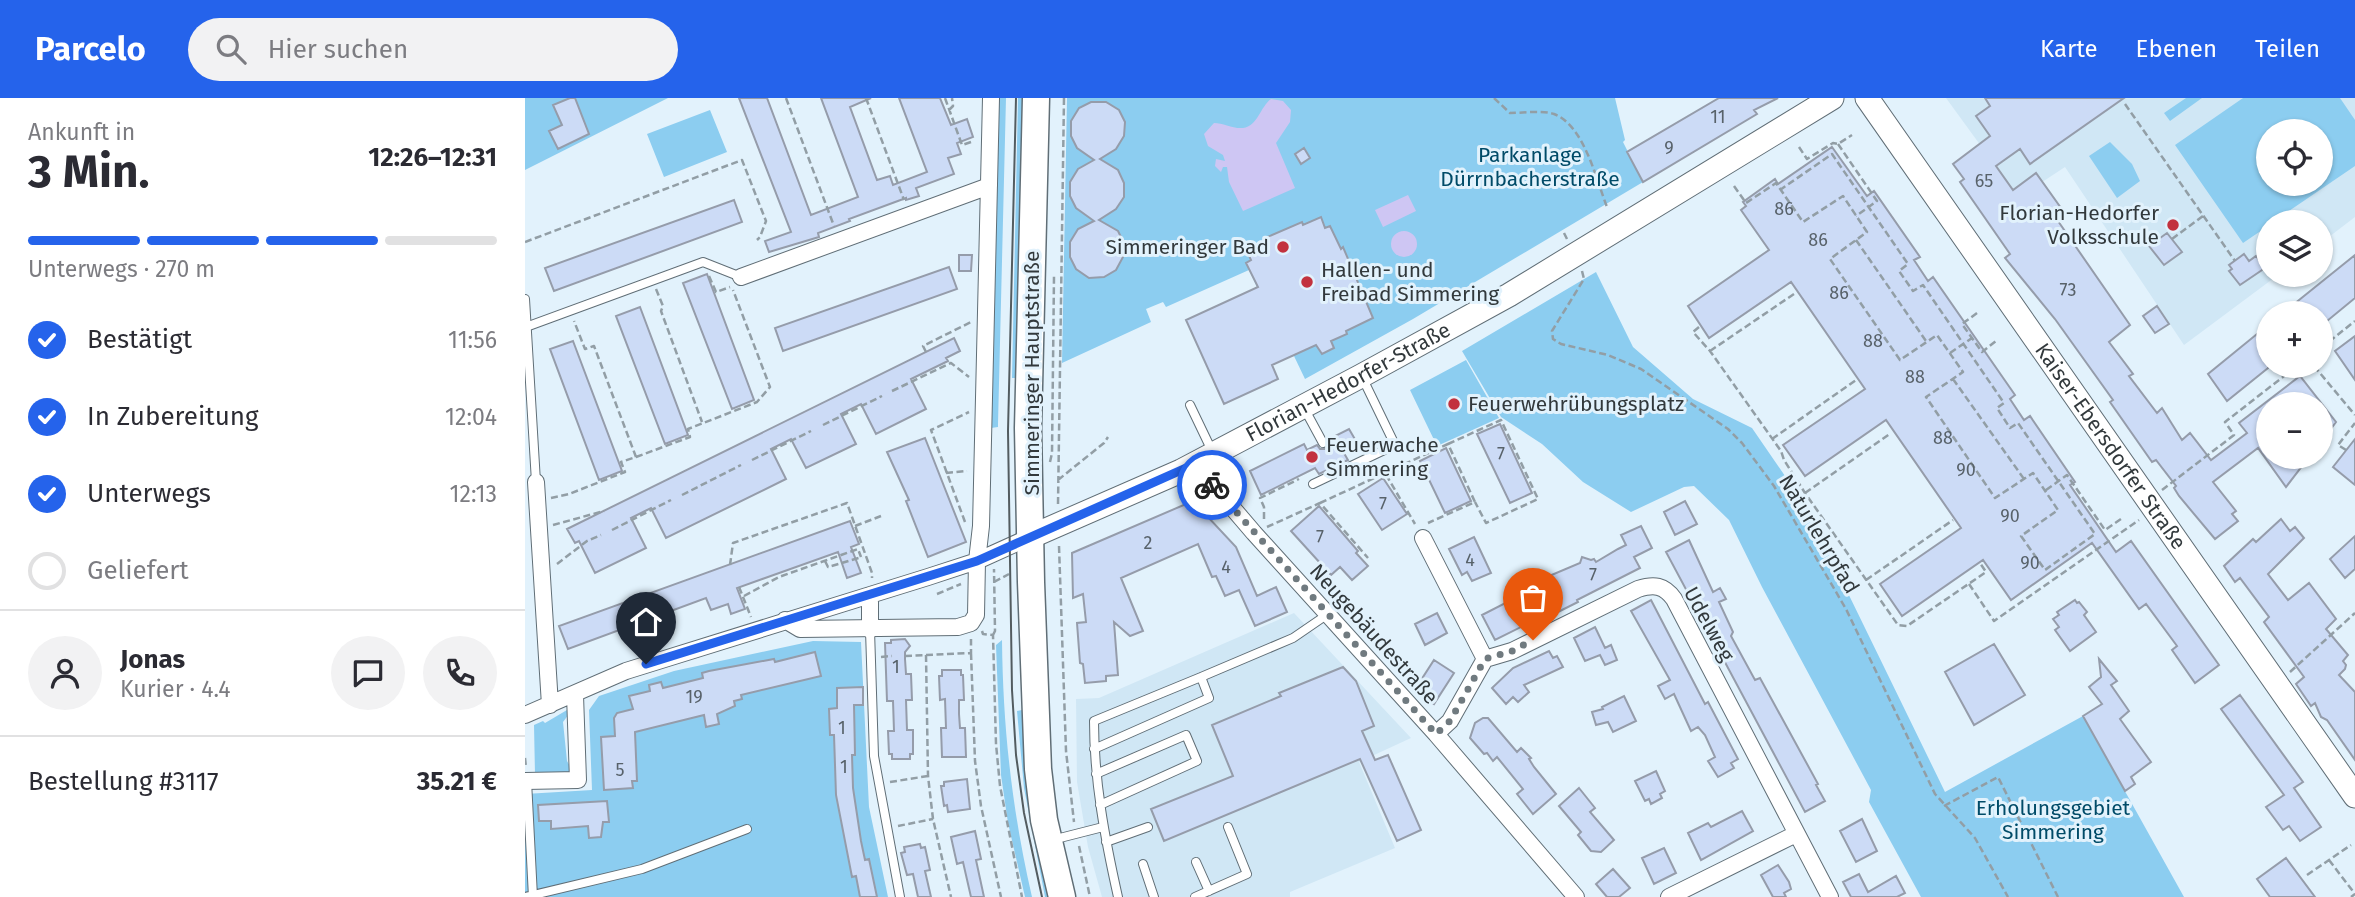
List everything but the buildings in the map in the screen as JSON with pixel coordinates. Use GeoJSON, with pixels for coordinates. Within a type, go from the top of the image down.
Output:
{"type":"FeatureCollection","features":[{"type":"Feature","properties":{"kind":"main road","name":"Simmeringer Hauptstraße"},"geometry":{"type":"LineString","coordinates":[[1036,98],[1028,428],[1030,537],[1038,769],[1049,841],[1062,897]]}},
{"type":"Feature","properties":{"kind":"main road","name":"Florian-Hedorfer-Straße"},"geometry":{"type":"LineString","coordinates":[[1030,537],[1204,459],[1509,295],[1832,98]]}},
{"type":"Feature","properties":{"kind":"main road","name":"Kaiser-Ebersdorfer Straße"},"geometry":{"type":"LineString","coordinates":[[1867,98],[2355,796]]}},
{"type":"Feature","properties":{"kind":"street"},"geometry":{"type":"LineString","coordinates":[[785,620],[800,629],[870,630],[958,627],[971,623],[976,615],[981,526],[991,98]]}},
{"type":"Feature","properties":{"kind":"street"},"geometry":{"type":"LineString","coordinates":[[741,278],[989,186]]}},
{"type":"Feature","properties":{"kind":"street","name":"Neugebäudestraße"},"geometry":{"type":"LineString","coordinates":[[1204,459],[1252,530],[1436,734],[1576,897]]}},
{"type":"Feature","properties":{"kind":"street"},"geometry":{"type":"LineString","coordinates":[[536,482],[550,705]]}},
{"type":"Feature","properties":{"kind":"street"},"geometry":{"type":"LineString","coordinates":[[525,715],[626,671],[977,561],[1030,537]]}},
{"type":"Feature","properties":{"kind":"street"},"geometry":{"type":"LineString","coordinates":[[1423,538],[1485,659],[1450,721],[1436,734]]}},
{"type":"Feature","properties":{"kind":"street","name":"Udelweg"},"geometry":{"type":"LineString","coordinates":[[1485,659],[1512,651],[1638,589],[1655,585],[1663,588],[1674,599],[1830,897]]}},
{"type":"Feature","properties":{"kind":"street"},"geometry":{"type":"LineString","coordinates":[[870,595],[870,630]]}},
{"type":"Feature","properties":{"kind":"street"},"geometry":{"type":"LineString","coordinates":[[526,781],[578,780],[575,695]]}},
{"type":"Feature","properties":{"kind":"street"},"geometry":{"type":"LineString","coordinates":[[1669,897],[1795,834]]}},
{"type":"Feature","properties":{"kind":"lane"},"geometry":{"type":"LineString","coordinates":[[526,327],[703,262],[741,278]]}},
{"type":"Feature","properties":{"kind":"lane"},"geometry":{"type":"LineString","coordinates":[[525,299],[536,482]]}},
{"type":"Feature","properties":{"kind":"lane"},"geometry":{"type":"LineString","coordinates":[[1313,485],[1395,445],[1361,376]]}},
{"type":"Feature","properties":{"kind":"lane"},"geometry":{"type":"LineString","coordinates":[[1190,405],[1204,459]]}},
{"type":"Feature","properties":{"kind":"lane"},"geometry":{"type":"LineString","coordinates":[[1303,407],[1322,443]]}},
{"type":"Feature","properties":{"kind":"lane"},"geometry":{"type":"LineString","coordinates":[[1118,897],[1100,805],[1094,721],[1293,638],[1328,614]]}},
{"type":"Feature","properties":{"kind":"lane"},"geometry":{"type":"LineString","coordinates":[[870,630],[874,755],[900,897]]}},
{"type":"Feature","properties":{"kind":"lane"},"geometry":{"type":"LineString","coordinates":[[1094,749],[1209,698],[1201,677]]}},
{"type":"Feature","properties":{"kind":"lane"},"geometry":{"type":"LineString","coordinates":[[1096,774],[1186,736],[1197,761],[1100,805]]}},
{"type":"Feature","properties":{"kind":"lane"},"geometry":{"type":"LineString","coordinates":[[526,781],[530,896],[642,869],[747,830]]}},
{"type":"Feature","properties":{"kind":"lane"},"geometry":{"type":"LineString","coordinates":[[1049,841],[1103,827]]}},
{"type":"Feature","properties":{"kind":"lane"},"geometry":{"type":"LineString","coordinates":[[1106,842],[1148,827]]}},
{"type":"Feature","properties":{"kind":"lane"},"geometry":{"type":"LineString","coordinates":[[1195,897],[1247,874],[1228,827]]}},
{"type":"Feature","properties":{"kind":"lane"},"geometry":{"type":"LineString","coordinates":[[1196,862],[1209,891]]}},
{"type":"Feature","properties":{"kind":"lane"},"geometry":{"type":"LineString","coordinates":[[1143,864],[1154,897]]}},
{"type":"Feature","properties":{"kind":"path"},"geometry":{"type":"LineString","coordinates":[[786,98],[837,233]]}},
{"type":"Feature","properties":{"kind":"path"},"geometry":{"type":"LineString","coordinates":[[866,98],[907,206]]}},
{"type":"Feature","properties":{"kind":"path"},"geometry":{"type":"LineString","coordinates":[[945,98],[962,145],[979,140]]}},
{"type":"Feature","properties":{"kind":"path"},"geometry":{"type":"LineString","coordinates":[[949,110],[953,106],[952,98]]}},
{"type":"Feature","properties":{"kind":"path"},"geometry":{"type":"LineString","coordinates":[[1064,98],[1058,526],[1066,751],[1076,835],[1090,897]]}},
{"type":"Feature","properties":{"kind":"path"},"geometry":{"type":"LineString","coordinates":[[1494,98],[1510,113],[1552,114],[1570,123],[1581,141],[1607,207]]}},
{"type":"Feature","properties":{"kind":"path"},"geometry":{"type":"LineString","coordinates":[[2125,104],[2235,261]]}},
{"type":"Feature","properties":{"kind":"path"},"geometry":{"type":"LineString","coordinates":[[1799,147],[1807,159],[1832,143],[1838,144],[1852,135]]}},
{"type":"Feature","properties":{"kind":"path"},"geometry":{"type":"LineString","coordinates":[[1838,144],[1877,201],[1856,216]]}},
{"type":"Feature","properties":{"kind":"path"},"geometry":{"type":"LineString","coordinates":[[1734,186],[1746,203],[1776,183],[1780,190],[1803,222],[1843,196],[1867,232],[1830,259],[1900,360],[1937,335],[1950,353],[1962,372],[1926,397],[1995,498],[2033,473],[2058,510],[2021,536],[2045,570],[2095,534],[2018,423],[2010,428],[1997,408],[2004,403],[1923,285],[1913,291],[1899,271],[1908,264],[1832,154],[1780,190]]}},
{"type":"Feature","properties":{"kind":"path"},"geometry":{"type":"LineString","coordinates":[[525,242],[742,160],[766,220],[757,240]]}},
{"type":"Feature","properties":{"kind":"path"},"geometry":{"type":"LineString","coordinates":[[2172,239],[2203,216]]}},
{"type":"Feature","properties":{"kind":"path"},"geometry":{"type":"LineString","coordinates":[[1856,240],[1926,342]]}},
{"type":"Feature","properties":{"kind":"path"},"geometry":{"type":"LineString","coordinates":[[551,498],[569,494],[625,472],[621,462],[690,437],[688,429],[757,402],[770,387],[732,286],[716,292],[703,262]]}},
{"type":"Feature","properties":{"kind":"path","name":"Naturlehrpfad"},"geometry":{"type":"LineString","coordinates":[[1583,274],[1582,285],[1563,310],[1552,331],[1553,339],[1561,344],[1608,355],[1641,369],[1728,429],[1742,443],[1774,486],[1846,609],[1926,778],[1944,806],[1975,838],[2008,897]]}},
{"type":"Feature","properties":{"kind":"path"},"geometry":{"type":"LineString","coordinates":[[652,280],[702,422]]}},
{"type":"Feature","properties":{"kind":"path"},"geometry":{"type":"LineString","coordinates":[[1710,351],[1794,294]]}},
{"type":"Feature","properties":{"kind":"path"},"geometry":{"type":"LineString","coordinates":[[570,310],[585,349],[594,346],[636,457]]}},
{"type":"Feature","properties":{"kind":"path"},"geometry":{"type":"LineString","coordinates":[[1977,313],[1962,324],[1982,352],[1996,341]]}},
{"type":"Feature","properties":{"kind":"path"},"geometry":{"type":"LineString","coordinates":[[926,352],[923,346],[975,320]]}},
{"type":"Feature","properties":{"kind":"path"},"geometry":{"type":"LineString","coordinates":[[2333,338],[2355,321]]}},
{"type":"Feature","properties":{"kind":"path"},"geometry":{"type":"LineString","coordinates":[[1699,327],[1693,332],[1710,351],[1772,439],[1805,493],[1898,625],[1907,626],[1986,572],[1980,563]]}},
{"type":"Feature","properties":{"kind":"path"},"geometry":{"type":"LineString","coordinates":[[1950,353],[1972,338]]}},
{"type":"Feature","properties":{"kind":"path"},"geometry":{"type":"LineString","coordinates":[[893,391],[951,363],[963,372]]}},
{"type":"Feature","properties":{"kind":"path"},"geometry":{"type":"LineString","coordinates":[[1953,378],[2024,479]]}},
{"type":"Feature","properties":{"kind":"path"},"geometry":{"type":"LineString","coordinates":[[1969,584],[1994,621],[2152,505],[2234,435],[2225,422],[2282,378]]}},
{"type":"Feature","properties":{"kind":"path"},"geometry":{"type":"LineString","coordinates":[[2324,378],[2355,415]]}},
{"type":"Feature","properties":{"kind":"path"},"geometry":{"type":"LineString","coordinates":[[1772,439],[1856,380]]}},
{"type":"Feature","properties":{"kind":"path"},"geometry":{"type":"LineString","coordinates":[[823,425],[882,396]]}},
{"type":"Feature","properties":{"kind":"path"},"geometry":{"type":"LineString","coordinates":[[1042,411],[1059,411]]}},
{"type":"Feature","properties":{"kind":"path"},"geometry":{"type":"LineString","coordinates":[[1252,530],[1320,503],[1385,474],[1448,444],[1501,420],[1538,499],[1486,523],[1448,444]]}},
{"type":"Feature","properties":{"kind":"path"},"geometry":{"type":"LineString","coordinates":[[2346,450],[2338,445],[2355,423]]}},
{"type":"Feature","properties":{"kind":"path"},"geometry":{"type":"LineString","coordinates":[[752,460],[811,431]]}},
{"type":"Feature","properties":{"kind":"path"},"geometry":{"type":"LineString","coordinates":[[1805,493],[1891,433]]}},
{"type":"Feature","properties":{"kind":"path"},"geometry":{"type":"LineString","coordinates":[[1058,480],[1108,437]]}},
{"type":"Feature","properties":{"kind":"path"},"geometry":{"type":"LineString","coordinates":[[682,495],[741,466]]}},
{"type":"Feature","properties":{"kind":"path"},"geometry":{"type":"LineString","coordinates":[[946,473],[971,471]]}},
{"type":"Feature","properties":{"kind":"path"},"geometry":{"type":"LineString","coordinates":[[1385,474],[1417,528],[1475,502]]}},
{"type":"Feature","properties":{"kind":"path"},"geometry":{"type":"LineString","coordinates":[[2045,491],[2067,475],[2105,530],[2121,519]]}},
{"type":"Feature","properties":{"kind":"path"},"geometry":{"type":"LineString","coordinates":[[1252,530],[1265,520],[1262,517],[1264,507],[1259,498],[1299,478]]}},
{"type":"Feature","properties":{"kind":"path"},"geometry":{"type":"LineString","coordinates":[[612,529],[671,500]]}},
{"type":"Feature","properties":{"kind":"path"},"geometry":{"type":"LineString","coordinates":[[730,565],[733,543],[847,503],[864,557]]}},
{"type":"Feature","properties":{"kind":"path"},"geometry":{"type":"LineString","coordinates":[[1320,503],[1368,558]]}},
{"type":"Feature","properties":{"kind":"path"},"geometry":{"type":"LineString","coordinates":[[538,529],[604,511]]}},
{"type":"Feature","properties":{"kind":"path"},"geometry":{"type":"LineString","coordinates":[[855,526],[881,516]]}},
{"type":"Feature","properties":{"kind":"path"},"geometry":{"type":"LineString","coordinates":[[1867,580],[1953,520]]}},
{"type":"Feature","properties":{"kind":"path"},"geometry":{"type":"LineString","coordinates":[[554,566],[587,541],[601,535]]}},
{"type":"Feature","properties":{"kind":"path"},"geometry":{"type":"LineString","coordinates":[[744,596],[779,577],[858,549],[873,573],[870,595]]}},
{"type":"Feature","properties":{"kind":"path"},"geometry":{"type":"LineString","coordinates":[[994,554],[996,744],[1006,824],[1022,897]]}},
{"type":"Feature","properties":{"kind":"path"},"geometry":{"type":"LineString","coordinates":[[825,561],[828,566],[864,557]]}},
{"type":"Feature","properties":{"kind":"path"},"geometry":{"type":"LineString","coordinates":[[739,587],[757,629]]}},
{"type":"Feature","properties":{"kind":"path"},"geometry":{"type":"LineString","coordinates":[[2277,684],[2355,613]]}},
{"type":"Feature","properties":{"kind":"path"},"geometry":{"type":"LineString","coordinates":[[976,615],[983,634],[993,635]]}},
{"type":"Feature","properties":{"kind":"path"},"geometry":{"type":"LineString","coordinates":[[971,643],[975,761],[981,806],[1001,897]]}},
{"type":"Feature","properties":{"kind":"path"},"geometry":{"type":"LineString","coordinates":[[905,656],[971,653]]}},
{"type":"Feature","properties":{"kind":"path"},"geometry":{"type":"LineString","coordinates":[[926,655],[928,776],[933,819],[951,897]]}},
{"type":"Feature","properties":{"kind":"path"},"geometry":{"type":"LineString","coordinates":[[879,784],[928,776]]}},
{"type":"Feature","properties":{"kind":"path"},"geometry":{"type":"LineString","coordinates":[[1944,806],[1998,777],[2058,897]]}},
{"type":"Feature","properties":{"kind":"path"},"geometry":{"type":"LineString","coordinates":[[886,829],[933,819]]}},
{"type":"Feature","properties":{"kind":"path"},"geometry":{"type":"LineString","coordinates":[[2307,875],[2351,845]]}},
{"type":"Feature","properties":{"kind":"path"},"geometry":{"type":"LineString","coordinates":[[2329,860],[2355,894],[2351,897]]}},
{"type":"Feature","properties":{"kind":"shaded area","name":"Florian-Hedorfer Volksschule"},"geometry":{"type":"Polygon","coordinates":[[[1946,98],[2355,98],[2355,217],[2333,234],[2333,210],[2256,210],[2256,287],[2262,287],[2184,345],[2065,167],[2030,190],[2024,182],[2013,190],[1946,98]]]}},
{"type":"Feature","properties":{"kind":"shaded area"},"geometry":{"type":"Polygon","coordinates":[[[1271,99],[1283,101],[1291,110],[1290,122],[1276,143],[1295,188],[1243,211],[1229,182],[1227,167],[1223,167],[1221,172],[1215,166],[1216,159],[1225,161],[1223,155],[1208,146],[1204,134],[1214,123],[1248,127],[1271,99]]]}},
{"type":"Feature","properties":{"kind":"shaded area"},"geometry":{"type":"Polygon","coordinates":[[[1408,195],[1416,211],[1383,227],[1375,210],[1408,195]]]}},
{"type":"Feature","properties":{"kind":"shaded area"},"geometry":{"type":"Polygon","coordinates":[[[1404,231],[1413,235],[1417,244],[1413,253],[1404,257],[1395,253],[1391,244],[1395,235],[1404,231]]]}},
{"type":"Feature","properties":{"kind":"shaded area"},"geometry":{"type":"Polygon","coordinates":[[[1294,613],[1411,738],[1359,762],[1395,848],[1290,892],[1290,897],[1102,897],[1088,847],[1077,782],[1076,699],[1099,698],[1294,613]]]}},
{"type":"Feature","properties":{"kind":"green space"},"geometry":{"type":"Polygon","coordinates":[[[525,98],[668,98],[525,170],[525,98]]]}},
{"type":"Feature","properties":{"kind":"green space"},"geometry":{"type":"Polygon","coordinates":[[[998,98],[1006,98],[998,427],[991,428],[998,98]]]}},
{"type":"Feature","properties":{"kind":"green space"},"geometry":{"type":"Polygon","coordinates":[[[1018,98],[1024,98],[1016,378],[1012,378],[1018,98]]]}},
{"type":"Feature","properties":{"kind":"green space","name":"Simmeringer Bad"},"geometry":{"type":"Polygon","coordinates":[[[1067,98],[1615,98],[1625,140],[1623,142],[1643,182],[1413,319],[1305,379],[1294,356],[1290,357],[1249,270],[1166,307],[1163,302],[1146,309],[1151,322],[1062,363],[1067,98]]]}},
{"type":"Feature","properties":{"kind":"green space"},"geometry":{"type":"Polygon","coordinates":[[[2186,98],[2202,98],[2170,121],[2164,113],[2186,98]]]}},
{"type":"Feature","properties":{"kind":"green space"},"geometry":{"type":"Polygon","coordinates":[[[2243,98],[2340,98],[2355,120],[2355,166],[2333,181],[2333,119],[2256,119],[2256,196],[2311,196],[2291,210],[2256,210],[2256,234],[2243,243],[2175,145],[2243,98]]]}},
{"type":"Feature","properties":{"kind":"green space"},"geometry":{"type":"Polygon","coordinates":[[[710,110],[727,152],[664,177],[647,134],[710,110]]]}},
{"type":"Feature","properties":{"kind":"green space"},"geometry":{"type":"Polygon","coordinates":[[[2110,142],[2132,164],[2140,181],[2117,198],[2089,156],[2110,142]]]}},
{"type":"Feature","properties":{"kind":"green space","name":"Erholungsgebiet Simmering"},"geometry":{"type":"Polygon","coordinates":[[[1596,272],[1633,347],[1693,399],[1752,428],[1805,505],[1945,792],[2083,716],[2184,897],[1921,897],[1869,802],[1871,790],[1729,520],[1694,486],[1684,487],[1631,512],[1583,482],[1542,444],[1501,417],[1462,351],[1596,272]]]}},
{"type":"Feature","properties":{"kind":"green space","name":"Feuerwehrübungsplatz"},"geometry":{"type":"Polygon","coordinates":[[[1466,360],[1499,418],[1437,446],[1410,390],[1466,360]]]}},
{"type":"Feature","properties":{"kind":"green space"},"geometry":{"type":"Polygon","coordinates":[[[1002,640],[1010,769],[1032,897],[1025,897],[1008,823],[1001,775],[996,645],[1002,640]]]}},
{"type":"Feature","properties":{"kind":"green space"},"geometry":{"type":"Polygon","coordinates":[[[813,641],[861,642],[869,807],[888,897],[525,897],[525,794],[592,790],[589,710],[599,696],[674,671],[813,641]]]}},
{"type":"Feature","properties":{"kind":"green space"},"geometry":{"type":"Polygon","coordinates":[[[567,710],[569,714],[563,722],[567,761],[572,770],[569,773],[535,774],[534,725],[543,721],[545,723],[567,710]]]}},
{"type":"Feature","properties":{"kind":"green space"},"geometry":{"type":"Polygon","coordinates":[[[1022,710],[1026,772],[1050,897],[1045,897],[1024,788],[1017,711],[1022,710]]]}},
{"type":"Feature","properties":{"kind":"tram line"},"geometry":{"type":"LineString","coordinates":[[1016,98],[1008,431],[1012,690],[1016,755],[1024,813],[1042,897]]}},
{"type":"Feature","properties":{"kind":"way so far"},"geometry":{"type":"LineString","coordinates":[[1212,485],[1436,734],[1450,721],[1485,659],[1512,651],[1533,640]]}},
{"type":"Feature","properties":{"kind":"place","name":"Florian-Hedorfer Volksschule"},"geometry":{"type":"Point","coordinates":[2173,225]}},
{"type":"Feature","properties":{"kind":"place","name":"Simmeringer Bad"},"geometry":{"type":"Point","coordinates":[1283,247]}},
{"type":"Feature","properties":{"kind":"place","name":"Hallen- und Freibad Simmering"},"geometry":{"type":"Point","coordinates":[1307,282]}},
{"type":"Feature","properties":{"kind":"place","name":"Feuerwehrübungsplatz"},"geometry":{"type":"Point","coordinates":[1454,404]}},
{"type":"Feature","properties":{"kind":"place","name":"Feuerwache Simmering"},"geometry":{"type":"Point","coordinates":[1312,457]}},
{"type":"Feature","properties":{"kind":"route"},"geometry":{"type":"LineString","coordinates":[[646,664],[977,561],[1195,464],[1212,485]]}},
{"type":"Feature","properties":{"kind":"park label","name":"Parkanlage Dürrnbacherstraße"},"geometry":{"type":"Point","coordinates":[1530,167]}}]}
